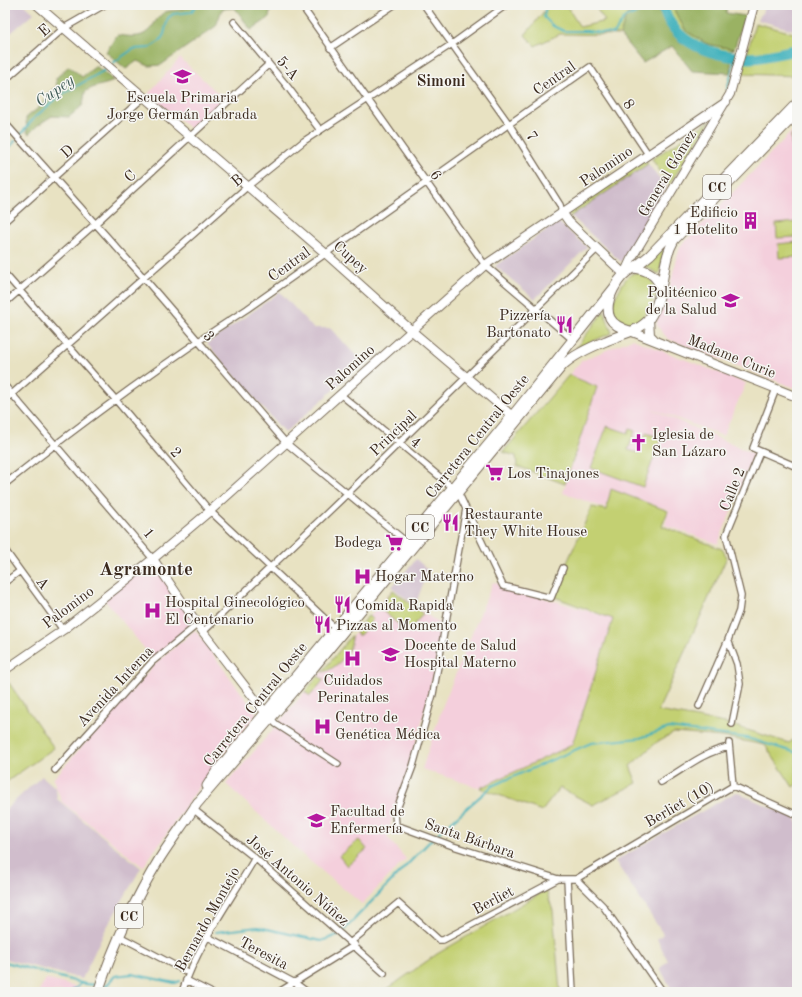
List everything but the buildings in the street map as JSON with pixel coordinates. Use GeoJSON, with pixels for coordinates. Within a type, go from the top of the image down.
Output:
{"type":"FeatureCollection","features":[{"type":"Feature","properties":{"kind":"main road","name":"CC"},"geometry":{"type":"LineString","coordinates":[[611,320],[608,310],[609,303],[614,288],[624,274],[650,256],[797,103]]}},
{"type":"Feature","properties":{"kind":"main road","name":"CC"},"geometry":{"type":"LineString","coordinates":[[630,331],[649,319],[658,302],[669,249],[674,240],[797,114]]}},
{"type":"Feature","properties":{"kind":"main road"},"geometry":{"type":"LineString","coordinates":[[634,268],[641,269],[652,274],[659,283],[661,289]]}},
{"type":"Feature","properties":{"kind":"main road","name":"Carretera Central Oeste"},"geometry":{"type":"LineString","coordinates":[[98,992],[119,936],[139,894],[160,858],[194,807],[515,418],[614,288]]}},
{"type":"Feature","properties":{"kind":"main road"},"geometry":{"type":"LineString","coordinates":[[611,320],[616,325],[630,331]]}},
{"type":"Feature","properties":{"kind":"main road"},"geometry":{"type":"LineString","coordinates":[[611,320],[616,337]]}},
{"type":"Feature","properties":{"kind":"main road","name":"Carretera Central Oeste"},"geometry":{"type":"LineString","coordinates":[[515,418],[571,358],[630,331]]}},
{"type":"Feature","properties":{"kind":"street","name":"Cupey"},"geometry":{"type":"LineString","coordinates":[[37,5],[248,186],[466,378],[515,418]]}},
{"type":"Feature","properties":{"kind":"street","name":"E"},"geometry":{"type":"LineString","coordinates":[[5,80],[64,28],[104,5]]}},
{"type":"Feature","properties":{"kind":"street","name":"6"},"geometry":{"type":"LineString","coordinates":[[301,5],[485,265],[573,340]]}},
{"type":"Feature","properties":{"kind":"street"},"geometry":{"type":"LineString","coordinates":[[330,48],[394,5]]}},
{"type":"Feature","properties":{"kind":"street","name":"7"},"geometry":{"type":"LineString","coordinates":[[424,5],[509,124],[560,205],[562,212],[569,222],[624,274]]}},
{"type":"Feature","properties":{"kind":"street","name":"General Gómez"},"geometry":{"type":"LineString","coordinates":[[624,274],[631,259],[726,102],[733,86],[754,5]]}},
{"type":"Feature","properties":{"kind":"street","name":"B"},"geometry":{"type":"LineString","coordinates":[[5,400],[248,186],[320,130],[452,44],[502,6]]}},
{"type":"Feature","properties":{"kind":"street","name":"5-A"},"geometry":{"type":"LineString","coordinates":[[234,22],[269,64],[320,130]]}},
{"type":"Feature","properties":{"kind":"street","name":"C"},"geometry":{"type":"LineString","coordinates":[[5,303],[95,224],[269,64]]}},
{"type":"Feature","properties":{"kind":"street","name":"Central"},"geometry":{"type":"LineString","coordinates":[[5,484],[115,399],[197,341],[247,309],[590,67]]}},
{"type":"Feature","properties":{"kind":"street","name":"8"},"geometry":{"type":"LineString","coordinates":[[590,67],[648,154]]}},
{"type":"Feature","properties":{"kind":"street","name":"D"},"geometry":{"type":"LineString","coordinates":[[5,221],[54,179],[144,96]]}},
{"type":"Feature","properties":{"kind":"street","name":"Palomino"},"geometry":{"type":"LineString","coordinates":[[5,670],[63,630],[153,559],[210,511],[485,265],[726,102]]}},
{"type":"Feature","properties":{"kind":"street","name":"3"},"geometry":{"type":"LineString","coordinates":[[5,123],[144,278],[286,443],[410,545]]}},
{"type":"Feature","properties":{"kind":"street","name":"Principal"},"geometry":{"type":"LineString","coordinates":[[201,628],[270,568],[597,249]]}},
{"type":"Feature","properties":{"kind":"street","name":"2"},"geometry":{"type":"LineString","coordinates":[[5,274],[115,399],[210,511],[339,631]]}},
{"type":"Feature","properties":{"kind":"street"},"geometry":{"type":"LineString","coordinates":[[649,319],[650,335],[657,342]]}},
{"type":"Feature","properties":{"kind":"street","name":"Madame Curie"},"geometry":{"type":"LineString","coordinates":[[630,331],[797,397]]}},
{"type":"Feature","properties":{"kind":"street","name":"1"},"geometry":{"type":"LineString","coordinates":[[5,386],[153,559],[201,628],[268,716],[276,724],[338,764]]}},
{"type":"Feature","properties":{"kind":"street"},"geometry":{"type":"LineString","coordinates":[[776,389],[752,448],[797,467]]}},
{"type":"Feature","properties":{"kind":"street","name":"4"},"geometry":{"type":"LineString","coordinates":[[340,394],[456,490]]}},
{"type":"Feature","properties":{"kind":"street","name":"Calle 2"},"geometry":{"type":"LineString","coordinates":[[728,640],[739,611],[741,596],[726,535],[760,452]]}},
{"type":"Feature","properties":{"kind":"street"},"geometry":{"type":"LineString","coordinates":[[456,490],[503,586],[551,598],[563,568]]}},
{"type":"Feature","properties":{"kind":"street","name":"Santa Bárbara"},"geometry":{"type":"LineString","coordinates":[[466,509],[433,694],[413,766],[395,814],[396,825],[443,842],[558,879],[576,878]]}},
{"type":"Feature","properties":{"kind":"street","name":"A"},"geometry":{"type":"LineString","coordinates":[[5,550],[63,630]]}},
{"type":"Feature","properties":{"kind":"street"},"geometry":{"type":"LineString","coordinates":[[5,582],[20,571]]}},
{"type":"Feature","properties":{"kind":"street","name":"Avenida Interna"},"geometry":{"type":"LineString","coordinates":[[55,770],[152,662],[201,628]]}},
{"type":"Feature","properties":{"kind":"street"},"geometry":{"type":"LineString","coordinates":[[699,706],[728,640]]}},
{"type":"Feature","properties":{"kind":"street"},"geometry":{"type":"LineString","coordinates":[[728,640],[737,664],[740,684],[732,724]]}},
{"type":"Feature","properties":{"kind":"street"},"geometry":{"type":"LineString","coordinates":[[661,782],[682,770],[700,756],[729,745],[733,786]]}},
{"type":"Feature","properties":{"kind":"street","name":"Berliet (10)"},"geometry":{"type":"LineString","coordinates":[[576,878],[733,786],[797,816]]}},
{"type":"Feature","properties":{"kind":"street","name":"José Antonio Núñez"},"geometry":{"type":"LineString","coordinates":[[194,807],[255,858],[384,973]]}},
{"type":"Feature","properties":{"kind":"street","name":"Bernardo Montejo"},"geometry":{"type":"LineString","coordinates":[[182,992],[189,973],[208,937],[255,858]]}},
{"type":"Feature","properties":{"kind":"street"},"geometry":{"type":"LineString","coordinates":[[576,878],[603,906],[663,992]]}},
{"type":"Feature","properties":{"kind":"street","name":"Berliet"},"geometry":{"type":"LineString","coordinates":[[353,944],[398,903],[439,940],[443,940],[558,879]]}},
{"type":"Feature","properties":{"kind":"street"},"geometry":{"type":"LineString","coordinates":[[567,879],[573,992]]}},
{"type":"Feature","properties":{"kind":"street"},"geometry":{"type":"LineString","coordinates":[[119,936],[189,973]]}},
{"type":"Feature","properties":{"kind":"street","name":"Teresita"},"geometry":{"type":"LineString","coordinates":[[208,937],[295,983],[307,992]]}},
{"type":"Feature","properties":{"kind":"street"},"geometry":{"type":"LineString","coordinates":[[279,992],[353,944]]}},
{"type":"Feature","properties":{"kind":"street"},"geometry":{"type":"LineString","coordinates":[[186,980],[210,992]]}},
{"type":"Feature","properties":{"kind":"shaded area"},"geometry":{"type":"Polygon","coordinates":[[[5,5],[25,5],[34,13],[5,38],[5,5]]]}},
{"type":"Feature","properties":{"kind":"shaded area"},"geometry":{"type":"Polygon","coordinates":[[[766,5],[797,5],[797,31],[758,20],[766,5]]]}},
{"type":"Feature","properties":{"kind":"shaded area","name":"Escuela Primaria Jorge Germán Labrada"},"geometry":{"type":"Polygon","coordinates":[[[180,58],[224,99],[191,129],[148,94],[180,58]]]}},
{"type":"Feature","properties":{"kind":"shaded area"},"geometry":{"type":"Polygon","coordinates":[[[797,126],[797,389],[668,339],[657,326],[657,320],[666,300],[680,247],[797,126]]]}},
{"type":"Feature","properties":{"kind":"shaded area"},"geometry":{"type":"Polygon","coordinates":[[[648,164],[667,187],[621,262],[571,216],[648,164]]]}},
{"type":"Feature","properties":{"kind":"shaded area"},"geometry":{"type":"Polygon","coordinates":[[[558,222],[587,247],[535,299],[495,266],[558,222]]]}},
{"type":"Feature","properties":{"kind":"shaded area"},"geometry":{"type":"Polygon","coordinates":[[[280,292],[313,328],[330,328],[363,363],[285,433],[207,344],[280,292]]]}},
{"type":"Feature","properties":{"kind":"shaded area"},"geometry":{"type":"Polygon","coordinates":[[[632,339],[746,383],[723,436],[649,408],[754,454],[718,544],[665,525],[669,510],[611,489],[605,508],[563,493],[597,387],[569,375],[581,361],[632,339]]]}},
{"type":"Feature","properties":{"kind":"shaded area","name":"Hospital Ginecológico El Centenario"},"geometry":{"type":"Polygon","coordinates":[[[153,559],[198,624],[154,660],[103,598],[153,559]]]}},
{"type":"Feature","properties":{"kind":"shaded area"},"geometry":{"type":"Polygon","coordinates":[[[416,559],[428,570],[415,606],[392,587],[416,559]]]}},
{"type":"Feature","properties":{"kind":"shaded area"},"geometry":{"type":"Polygon","coordinates":[[[493,582],[613,619],[572,746],[480,788],[422,769],[443,705],[493,582]]]}},
{"type":"Feature","properties":{"kind":"shaded area"},"geometry":{"type":"Polygon","coordinates":[[[392,590],[443,626],[430,691],[410,766],[400,791],[387,837],[406,859],[362,904],[305,857],[226,784],[392,590]]]}},
{"type":"Feature","properties":{"kind":"shaded area"},"geometry":{"type":"Polygon","coordinates":[[[195,630],[257,714],[214,766],[143,867],[62,802],[53,779],[155,664],[195,630]]]}},
{"type":"Feature","properties":{"kind":"shaded area"},"geometry":{"type":"Polygon","coordinates":[[[42,776],[56,788],[57,799],[141,868],[103,934],[82,979],[5,959],[5,810],[42,776]]]}},
{"type":"Feature","properties":{"kind":"shaded area"},"geometry":{"type":"Polygon","coordinates":[[[736,792],[797,819],[797,992],[673,992],[660,968],[668,961],[657,939],[663,934],[615,861],[736,792]]]}},
{"type":"Feature","properties":{"kind":"shaded area"},"geometry":{"type":"Polygon","coordinates":[[[46,979],[94,992],[38,992],[46,979]]]}},
{"type":"Feature","properties":{"kind":"green space"},"geometry":{"type":"Polygon","coordinates":[[[189,5],[271,5],[269,18],[251,30],[235,8],[222,9],[216,26],[161,65],[149,66],[137,61],[126,69],[106,52],[117,35],[134,36],[145,34],[165,12],[180,10],[189,5]]]}},
{"type":"Feature","properties":{"kind":"green space"},"geometry":{"type":"Polygon","coordinates":[[[549,5],[566,5],[580,27],[605,21],[594,5],[671,5],[686,31],[707,44],[734,49],[719,54],[682,37],[656,7],[627,14],[620,35],[560,34],[535,46],[525,35],[549,5]]]}},
{"type":"Feature","properties":{"kind":"green space"},"geometry":{"type":"Polygon","coordinates":[[[671,5],[727,5],[726,13],[745,16],[734,49],[707,44],[686,31],[671,5]]]}},
{"type":"Feature","properties":{"kind":"green space"},"geometry":{"type":"Polygon","coordinates":[[[656,7],[680,42],[710,53],[732,58],[730,73],[692,71],[672,46],[643,63],[620,35],[627,14],[656,7]]]}},
{"type":"Feature","properties":{"kind":"green space"},"geometry":{"type":"Polygon","coordinates":[[[755,23],[797,34],[797,76],[742,74],[755,23]]]}},
{"type":"Feature","properties":{"kind":"green space"},"geometry":{"type":"Polygon","coordinates":[[[69,66],[82,77],[96,66],[114,81],[92,88],[85,92],[83,105],[69,117],[52,116],[38,125],[29,134],[27,132],[26,118],[42,105],[49,93],[57,87],[56,78],[69,66]]]}},
{"type":"Feature","properties":{"kind":"green space"},"geometry":{"type":"Polygon","coordinates":[[[711,120],[669,185],[652,159],[711,120]]]}},
{"type":"Feature","properties":{"kind":"green space"},"geometry":{"type":"Polygon","coordinates":[[[797,134],[797,160],[792,160],[791,135],[797,134]]]}},
{"type":"Feature","properties":{"kind":"green space"},"geometry":{"type":"Polygon","coordinates":[[[644,160],[648,164],[571,216],[568,213],[644,160]]]}},
{"type":"Feature","properties":{"kind":"green space"},"geometry":{"type":"Polygon","coordinates":[[[797,222],[797,237],[777,238],[776,224],[797,222]]]}},
{"type":"Feature","properties":{"kind":"green space"},"geometry":{"type":"Polygon","coordinates":[[[797,242],[797,257],[779,258],[778,244],[797,242]]]}},
{"type":"Feature","properties":{"kind":"green space"},"geometry":{"type":"Polygon","coordinates":[[[665,246],[659,274],[644,266],[665,246]]]}},
{"type":"Feature","properties":{"kind":"green space"},"geometry":{"type":"Polygon","coordinates":[[[637,272],[647,274],[656,290],[650,307],[643,317],[636,323],[628,325],[616,319],[613,313],[613,304],[625,280],[633,273],[637,272]]]}},
{"type":"Feature","properties":{"kind":"green space"},"geometry":{"type":"Polygon","coordinates":[[[604,311],[612,333],[576,348],[604,311]]]}},
{"type":"Feature","properties":{"kind":"green space"},"geometry":{"type":"Polygon","coordinates":[[[569,375],[597,387],[565,484],[517,466],[516,456],[503,452],[569,375]]]}},
{"type":"Feature","properties":{"kind":"green space"},"geometry":{"type":"Polygon","coordinates":[[[607,426],[628,433],[630,429],[635,431],[628,450],[639,453],[646,433],[661,438],[643,487],[591,468],[607,426]]]}},
{"type":"Feature","properties":{"kind":"green space"},"geometry":{"type":"Polygon","coordinates":[[[611,489],[668,511],[662,526],[722,549],[727,557],[658,711],[725,723],[789,743],[797,737],[797,784],[793,787],[765,745],[723,737],[674,733],[657,742],[630,766],[637,783],[593,805],[560,788],[542,811],[480,788],[572,745],[613,619],[552,596],[592,507],[606,510],[611,489]]]}},
{"type":"Feature","properties":{"kind":"green space"},"geometry":{"type":"Polygon","coordinates":[[[393,590],[423,614],[408,632],[379,608],[393,590]]]}},
{"type":"Feature","properties":{"kind":"green space"},"geometry":{"type":"Polygon","coordinates":[[[368,616],[373,619],[360,635],[357,635],[356,630],[368,616]]]}},
{"type":"Feature","properties":{"kind":"green space"},"geometry":{"type":"Polygon","coordinates":[[[351,636],[350,647],[343,658],[333,668],[322,672],[351,636]]]}},
{"type":"Feature","properties":{"kind":"green space"},"geometry":{"type":"Polygon","coordinates":[[[318,676],[323,679],[322,682],[310,696],[305,692],[318,676]]]}},
{"type":"Feature","properties":{"kind":"green space"},"geometry":{"type":"Polygon","coordinates":[[[9,683],[54,748],[5,783],[5,686],[9,683]]]}},
{"type":"Feature","properties":{"kind":"green space"},"geometry":{"type":"Polygon","coordinates":[[[359,840],[367,849],[347,866],[339,856],[359,840]]]}},
{"type":"Feature","properties":{"kind":"green space"},"geometry":{"type":"Polygon","coordinates":[[[546,890],[553,911],[560,992],[383,992],[437,954],[546,890]]]}},
{"type":"Feature","properties":{"kind":"waterway","name":"Cupey"},"geometry":{"type":"LineString","coordinates":[[113,63],[133,49],[149,48],[160,41],[164,34],[168,18],[173,14],[191,12],[197,5]]}},
{"type":"Feature","properties":{"kind":"waterway","name":"Cupey"},"geometry":{"type":"LineString","coordinates":[[546,5],[544,17],[553,26],[564,31],[586,31],[614,34],[625,17],[662,5]]}},
{"type":"Feature","properties":{"kind":"waterway"},"geometry":{"type":"LineString","coordinates":[[663,5],[668,18],[675,29],[684,38],[708,51],[734,57],[748,58],[797,50]]}},
{"type":"Feature","properties":{"kind":"waterway"},"geometry":{"type":"LineString","coordinates":[[727,89],[736,56]]}},
{"type":"Feature","properties":{"kind":"waterway","name":"Cupey"},"geometry":{"type":"LineString","coordinates":[[21,134],[35,117],[61,95],[105,70]]}},
{"type":"Feature","properties":{"kind":"waterway","name":"Cupey"},"geometry":{"type":"LineString","coordinates":[[5,152],[15,141]]}},
{"type":"Feature","properties":{"kind":"waterway"},"geometry":{"type":"LineString","coordinates":[[343,931],[435,836],[492,786],[591,743],[640,738],[669,728],[747,738],[797,753]]}},
{"type":"Feature","properties":{"kind":"waterway"},"geometry":{"type":"LineString","coordinates":[[216,932],[258,927],[321,941],[338,935]]}},
{"type":"Feature","properties":{"kind":"waterway"},"geometry":{"type":"LineString","coordinates":[[5,962],[85,984],[97,985]]}},
{"type":"Feature","properties":{"kind":"waterway"},"geometry":{"type":"LineString","coordinates":[[103,986],[106,986],[115,976],[132,974],[175,983],[180,981]]}},
{"type":"Feature","properties":{"kind":"waterway"},"geometry":{"type":"LineString","coordinates":[[71,992],[82,983]]}},
{"type":"Feature","properties":{"kind":"place","name":"Escuela Primaria Jorge Germán Labrada"},"geometry":{"type":"Point","coordinates":[182,76]}},
{"type":"Feature","properties":{"kind":"place","name":"Edificio 1 Hotelito"},"geometry":{"type":"Point","coordinates":[751,221]}},
{"type":"Feature","properties":{"kind":"place","name":"Politécnico de la Salud"},"geometry":{"type":"Point","coordinates":[730,301]}},
{"type":"Feature","properties":{"kind":"place","name":"Pizzería Bartonato"},"geometry":{"type":"Point","coordinates":[564,324]}},
{"type":"Feature","properties":{"kind":"place","name":"Iglesia de San Lázaro"},"geometry":{"type":"Point","coordinates":[639,443]}},
{"type":"Feature","properties":{"kind":"place","name":"Los Tinajones"},"geometry":{"type":"Point","coordinates":[494,473]}},
{"type":"Feature","properties":{"kind":"place","name":"Restaurante They White House"},"geometry":{"type":"Point","coordinates":[451,523]}},
{"type":"Feature","properties":{"kind":"place","name":"Bodega"},"geometry":{"type":"Point","coordinates":[395,542]}},
{"type":"Feature","properties":{"kind":"place","name":"Hogar Materno"},"geometry":{"type":"Point","coordinates":[362,576]}},
{"type":"Feature","properties":{"kind":"place","name":"Comida Rapida"},"geometry":{"type":"Point","coordinates":[342,605]}},
{"type":"Feature","properties":{"kind":"place","name":"Hospital Ginecológico El Centenario"},"geometry":{"type":"Point","coordinates":[152,611]}},
{"type":"Feature","properties":{"kind":"place","name":"Pizzas al Momento"},"geometry":{"type":"Point","coordinates":[323,625]}},
{"type":"Feature","properties":{"kind":"place","name":"Docente de Salud Hospital Materno"},"geometry":{"type":"Point","coordinates":[391,654]}},
{"type":"Feature","properties":{"kind":"place","name":"Cuidados Perinatales"},"geometry":{"type":"Point","coordinates":[353,659]}},
{"type":"Feature","properties":{"kind":"place","name":"Centro de Genética Médica"},"geometry":{"type":"Point","coordinates":[322,726]}},
{"type":"Feature","properties":{"kind":"place","name":"Facultad de Enfermería"},"geometry":{"type":"Point","coordinates":[317,820]}},
{"type":"Feature","properties":{"kind":"district","name":"Simoni"},"geometry":{"type":"Point","coordinates":[441,80]}},
{"type":"Feature","properties":{"kind":"district","name":"Agramonte"},"geometry":{"type":"Point","coordinates":[146,568]}}]}
